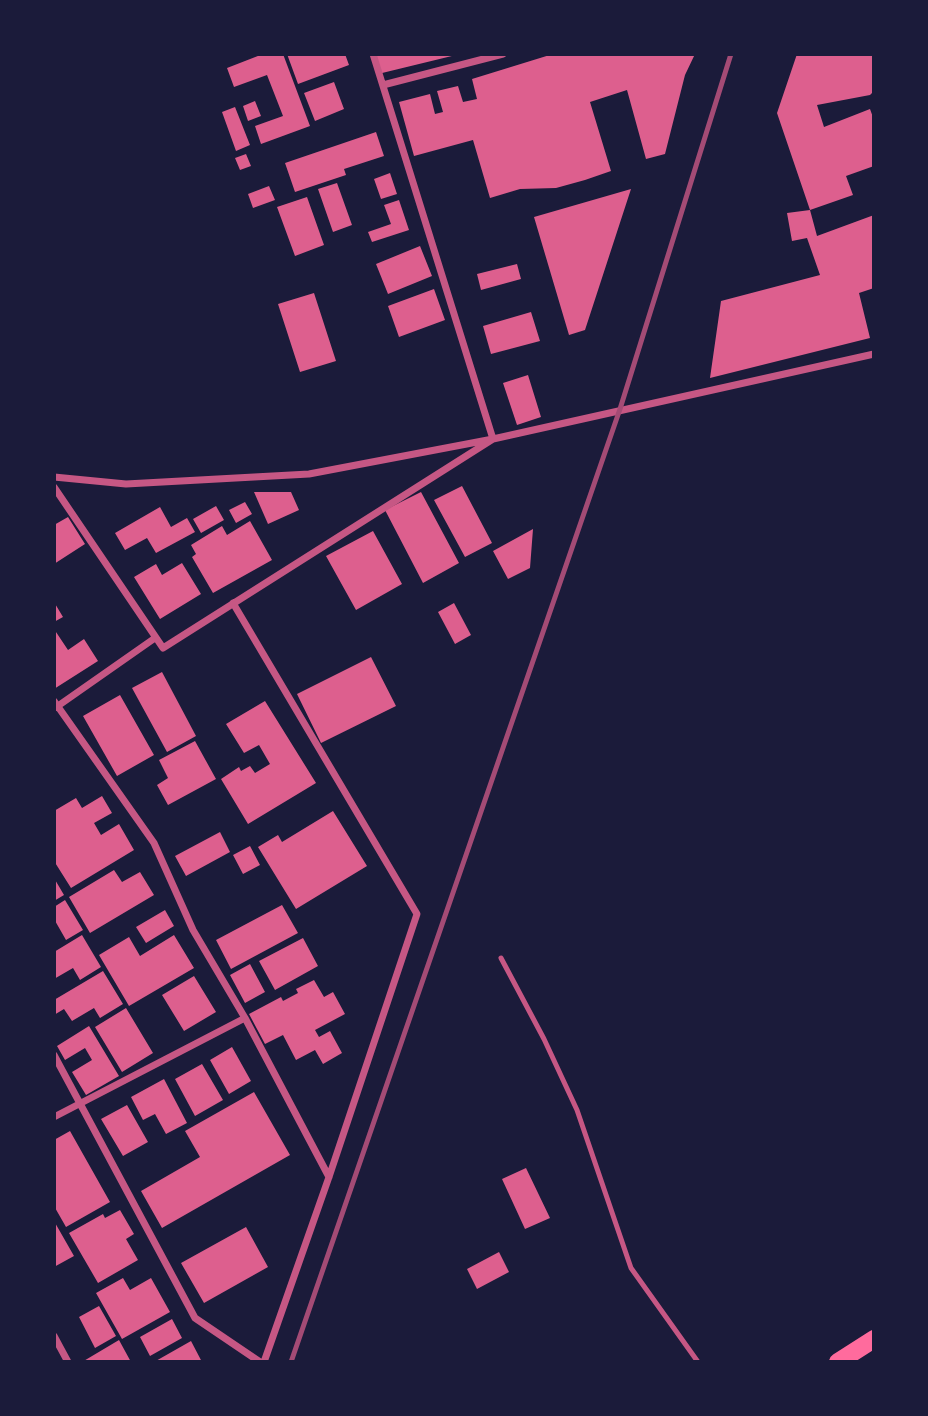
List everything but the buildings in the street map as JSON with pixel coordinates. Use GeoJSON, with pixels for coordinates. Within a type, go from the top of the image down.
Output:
{"type":"FeatureCollection","features":[{"type":"Feature","properties":{"kind":"main road"},"geometry":{"type":"LineString","coordinates":[[838,1362],[874,1339]]}},
{"type":"Feature","properties":{"kind":"street"},"geometry":{"type":"LineString","coordinates":[[373,54],[493,439]]}},
{"type":"Feature","properties":{"kind":"street"},"geometry":{"type":"LineString","coordinates":[[383,85],[503,54]]}},
{"type":"Feature","properties":{"kind":"street"},"geometry":{"type":"LineString","coordinates":[[54,477],[126,484],[309,474],[493,439],[874,354]]}},
{"type":"Feature","properties":{"kind":"street"},"geometry":{"type":"LineString","coordinates":[[54,486],[163,648],[493,439]]}},
{"type":"Feature","properties":{"kind":"street"},"geometry":{"type":"LineString","coordinates":[[54,1055],[195,1318],[262,1362],[329,1177],[417,914],[233,603]]}},
{"type":"Feature","properties":{"kind":"street"},"geometry":{"type":"LineString","coordinates":[[155,638],[56,705],[154,843],[193,930],[245,1018],[329,1177]]}},
{"type":"Feature","properties":{"kind":"street"},"geometry":{"type":"LineString","coordinates":[[54,1117],[245,1018]]}},
{"type":"Feature","properties":{"kind":"street"},"geometry":{"type":"LineString","coordinates":[[54,1336],[68,1362]]}},
{"type":"Feature","properties":{"kind":"lane"},"geometry":{"type":"LineString","coordinates":[[501,958],[534,1018],[577,1110],[631,1268],[698,1362]]}},
{"type":"Feature","properties":{"kind":"railway"},"geometry":{"type":"LineString","coordinates":[[291,1362],[620,409],[731,54]]}}]}
